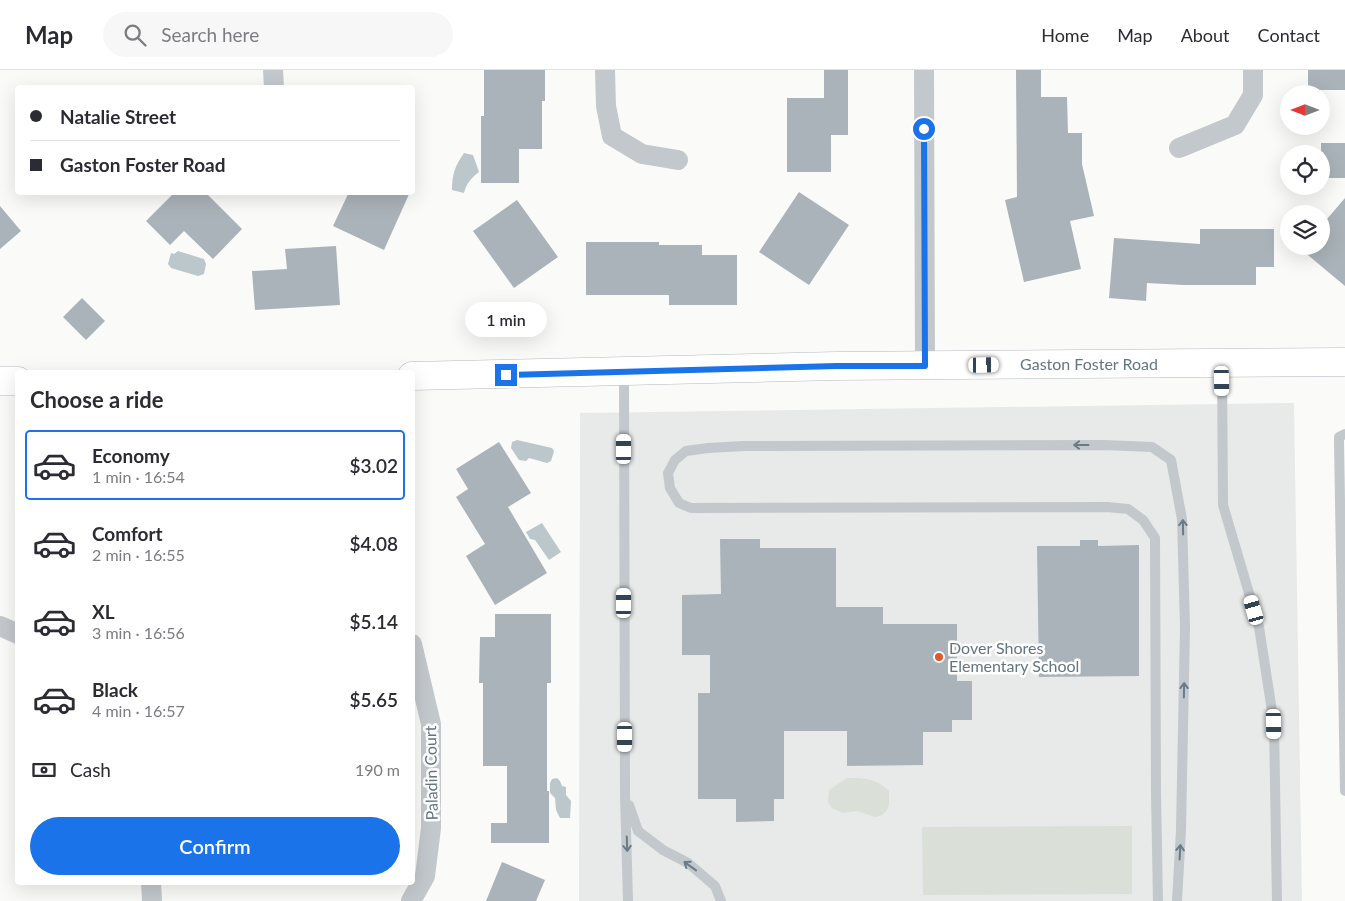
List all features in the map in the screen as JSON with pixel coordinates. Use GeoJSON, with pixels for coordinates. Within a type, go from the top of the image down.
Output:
{"type":"FeatureCollection","features":[{"type":"Feature","properties":{"kind":"street"},"geometry":{"type":"LineString","coordinates":[[273,70],[274,85]]}},
{"type":"Feature","properties":{"kind":"street"},"geometry":{"type":"LineString","coordinates":[[605,70],[606,106],[612,136],[642,154],[678,160]]}},
{"type":"Feature","properties":{"kind":"street"},"geometry":{"type":"LineString","coordinates":[[924,70],[925,366]]}},
{"type":"Feature","properties":{"kind":"street"},"geometry":{"type":"LineString","coordinates":[[1179,148],[1235,124],[1253,95],[1253,70]]}},
{"type":"Feature","properties":{"kind":"street","name":"Gaston Foster Road"},"geometry":{"type":"LineString","coordinates":[[415,376],[837,366],[1345,362]]}},
{"type":"Feature","properties":{"kind":"street"},"geometry":{"type":"LineString","coordinates":[[0,381],[15,381]]}},
{"type":"Feature","properties":{"kind":"street"},"geometry":{"type":"LineString","coordinates":[[0,626],[15,633]]}},
{"type":"Feature","properties":{"kind":"street","name":"Paladin Court"},"geometry":{"type":"LineString","coordinates":[[411,901],[425,876],[431,828],[431,724],[415,657]]}},
{"type":"Feature","properties":{"kind":"street"},"geometry":{"type":"LineString","coordinates":[[151,885],[152,901]]}},
{"type":"Feature","properties":{"kind":"lane"},"geometry":{"type":"LineString","coordinates":[[1222,363],[1223,505],[1259,627],[1274,724],[1277,901]]}},
{"type":"Feature","properties":{"kind":"lane"},"geometry":{"type":"LineString","coordinates":[[624,372],[625,795],[628,901]]}},
{"type":"Feature","properties":{"kind":"lane"},"geometry":{"type":"LineString","coordinates":[[1345,434],[1339,437],[1338,443],[1344,619],[1345,791]]}},
{"type":"Feature","properties":{"kind":"lane"},"geometry":{"type":"LineString","coordinates":[[1158,901],[1155,538],[1143,520],[1128,509],[1107,507],[691,508],[679,503],[670,488],[668,473],[675,460],[686,451],[744,446],[1104,445],[1152,447],[1171,460],[1182,519],[1185,627],[1181,830],[1177,901]]}},
{"type":"Feature","properties":{"kind":"lane"},"geometry":{"type":"LineString","coordinates":[[625,795],[638,831],[663,850],[688,863],[715,886],[721,901]]}},
{"type":"Feature","properties":{"kind":"shaded area"},"geometry":{"type":"Polygon","coordinates":[[[464,153],[473,155],[479,172],[469,181],[464,193],[452,190],[455,170],[464,153]]]}},
{"type":"Feature","properties":{"kind":"shaded area"},"geometry":{"type":"Polygon","coordinates":[[[178,251],[204,259],[206,264],[204,274],[198,276],[171,268],[168,264],[171,253],[174,254],[178,251]]]}},
{"type":"Feature","properties":{"kind":"shaded area","name":"Dover Shores Elementary School"},"geometry":{"type":"Polygon","coordinates":[[[1294,403],[1302,901],[579,901],[580,413],[1294,403]]]}},
{"type":"Feature","properties":{"kind":"shaded area"},"geometry":{"type":"Polygon","coordinates":[[[517,440],[552,448],[554,451],[551,461],[547,463],[529,458],[526,461],[519,460],[511,448],[512,442],[517,440]]]}},
{"type":"Feature","properties":{"kind":"shaded area"},"geometry":{"type":"Polygon","coordinates":[[[542,523],[561,552],[549,560],[535,540],[530,539],[526,532],[542,523]]]}},
{"type":"Feature","properties":{"kind":"shaded area"},"geometry":{"type":"Polygon","coordinates":[[[557,778],[562,786],[566,787],[566,795],[571,801],[570,818],[560,818],[556,810],[555,798],[550,793],[550,783],[552,779],[557,778]]]}},
{"type":"Feature","properties":{"kind":"shaded area"},"geometry":{"type":"Polygon","coordinates":[[[847,778],[870,780],[879,783],[889,791],[887,810],[882,815],[875,817],[857,811],[843,813],[832,808],[828,802],[829,790],[847,778]]]}},
{"type":"Feature","properties":{"kind":"shaded area"},"geometry":{"type":"Polygon","coordinates":[[[1132,826],[1132,894],[923,895],[922,827],[1132,826]]]}},
{"type":"Feature","properties":{"kind":"building"},"geometry":{"type":"Polygon","coordinates":[[[484,70],[545,70],[545,101],[542,101],[542,149],[519,149],[519,183],[481,183],[481,116],[484,116],[484,70]]]}},
{"type":"Feature","properties":{"kind":"building"},"geometry":{"type":"Polygon","coordinates":[[[824,70],[848,70],[848,135],[831,135],[831,172],[787,172],[787,98],[824,98],[824,70]]]}},
{"type":"Feature","properties":{"kind":"building"},"geometry":{"type":"Polygon","coordinates":[[[1016,70],[1041,70],[1041,97],[1067,97],[1068,133],[1082,133],[1082,164],[1094,216],[1070,221],[1081,269],[1024,282],[1005,200],[1017,197],[1016,70]]]}},
{"type":"Feature","properties":{"kind":"building"},"geometry":{"type":"Polygon","coordinates":[[[1308,70],[1345,70],[1345,90],[1330,90],[1330,85],[1308,85],[1308,70]]]}},
{"type":"Feature","properties":{"kind":"building"},"geometry":{"type":"Polygon","coordinates":[[[1321,143],[1345,143],[1345,178],[1330,178],[1330,145],[1321,145],[1321,143]]]}},
{"type":"Feature","properties":{"kind":"building"},"geometry":{"type":"Polygon","coordinates":[[[799,192],[849,225],[809,285],[759,252],[799,192]]]}},
{"type":"Feature","properties":{"kind":"building"},"geometry":{"type":"Polygon","coordinates":[[[172,195],[208,195],[242,229],[213,259],[184,231],[170,245],[146,221],[172,195]]]}},
{"type":"Feature","properties":{"kind":"building"},"geometry":{"type":"Polygon","coordinates":[[[348,195],[409,195],[384,250],[333,226],[348,195]]]}},
{"type":"Feature","properties":{"kind":"building"},"geometry":{"type":"Polygon","coordinates":[[[1345,198],[1345,286],[1308,255],[1330,255],[1330,216],[1345,198]]]}},
{"type":"Feature","properties":{"kind":"building"},"geometry":{"type":"Polygon","coordinates":[[[517,200],[558,257],[514,288],[473,231],[517,200]]]}},
{"type":"Feature","properties":{"kind":"building"},"geometry":{"type":"Polygon","coordinates":[[[0,206],[21,231],[0,249],[0,206]]]}},
{"type":"Feature","properties":{"kind":"building"},"geometry":{"type":"Polygon","coordinates":[[[1200,229],[1274,229],[1274,267],[1256,267],[1256,285],[1147,283],[1146,301],[1109,298],[1114,238],[1200,244],[1200,229]]]}},
{"type":"Feature","properties":{"kind":"building"},"geometry":{"type":"Polygon","coordinates":[[[586,242],[659,242],[659,245],[702,245],[702,255],[737,255],[737,305],[669,305],[669,295],[586,295],[586,242]]]}},
{"type":"Feature","properties":{"kind":"building"},"geometry":{"type":"Polygon","coordinates":[[[336,246],[340,305],[255,310],[252,271],[287,269],[285,249],[336,246]]]}},
{"type":"Feature","properties":{"kind":"building"},"geometry":{"type":"Polygon","coordinates":[[[82,298],[105,321],[86,340],[63,317],[82,298]]]}},
{"type":"Feature","properties":{"kind":"building"},"geometry":{"type":"Polygon","coordinates":[[[499,442],[531,493],[508,507],[547,573],[495,605],[466,556],[485,544],[456,497],[468,489],[456,469],[499,442]]]}},
{"type":"Feature","properties":{"kind":"building"},"geometry":{"type":"Polygon","coordinates":[[[720,539],[760,539],[760,548],[836,548],[836,607],[883,607],[883,624],[957,624],[957,681],[972,681],[972,720],[952,720],[952,732],[923,732],[923,765],[847,766],[847,731],[784,731],[784,799],[774,799],[774,821],[736,822],[736,799],[698,799],[698,693],[710,693],[710,655],[682,655],[682,595],[721,594],[720,539]]]}},
{"type":"Feature","properties":{"kind":"building"},"geometry":{"type":"Polygon","coordinates":[[[1080,540],[1098,540],[1098,546],[1139,545],[1139,676],[1039,677],[1037,546],[1080,546],[1080,540]]]}},
{"type":"Feature","properties":{"kind":"building"},"geometry":{"type":"Polygon","coordinates":[[[495,614],[551,614],[551,683],[547,683],[549,843],[491,843],[491,823],[507,823],[507,766],[483,766],[483,683],[479,683],[480,637],[495,637],[495,614]]]}},
{"type":"Feature","properties":{"kind":"building"},"geometry":{"type":"Polygon","coordinates":[[[502,862],[545,880],[536,901],[486,901],[502,862]]]}},
{"type":"Feature","properties":{"kind":"place","name":"Dover Shores Elementary School"},"geometry":{"type":"Point","coordinates":[939,657]}},
{"type":"Feature","properties":{"kind":"route"},"geometry":{"type":"LineString","coordinates":[[506,375],[837,366],[925,366],[924,129]]}}]}
